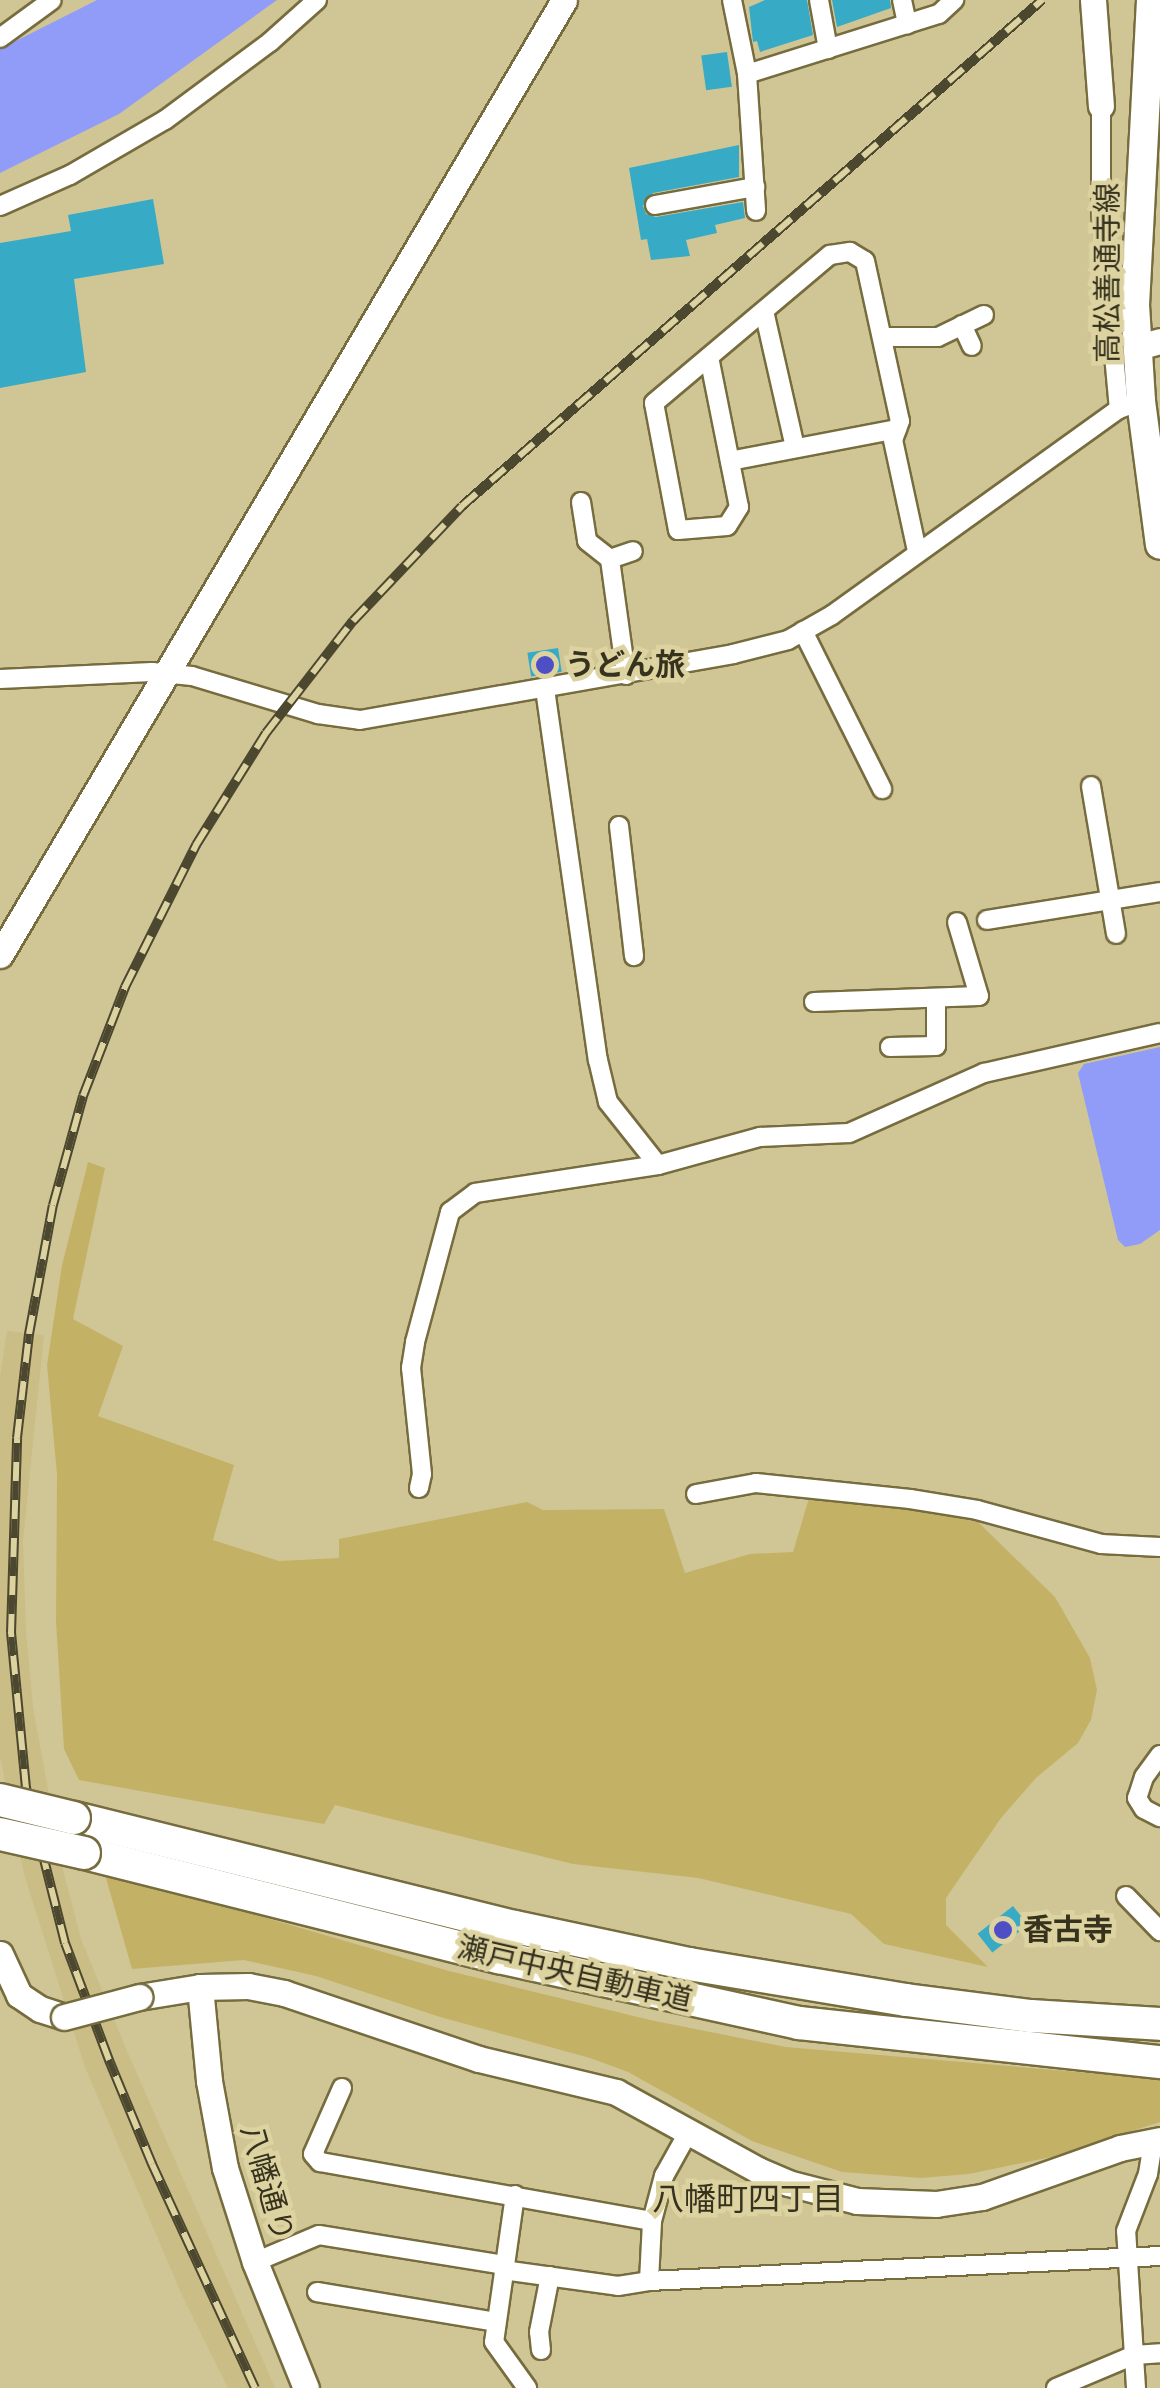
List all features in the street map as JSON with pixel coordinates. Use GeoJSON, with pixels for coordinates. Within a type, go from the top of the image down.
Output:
{"type":"FeatureCollection","features":[{"type":"Feature","properties":{"kind":"highway","name":"瀬戸中央自動車道"},"geometry":{"type":"LineString","coordinates":[[0,1800],[496,1922],[689,1964],[1032,2016],[1160,2024]]}},
{"type":"Feature","properties":{"kind":"highway","name":"瀬戸中央自動車道"},"geometry":{"type":"LineString","coordinates":[[0,1834],[654,1994],[799,2022],[1028,2051],[1160,2062]]}},
{"type":"Feature","properties":{"kind":"main road","name":"高松善通寺線"},"geometry":{"type":"LineString","coordinates":[[1151,0],[1136,305],[1149,344],[1130,405],[1160,545]]}},
{"type":"Feature","properties":{"kind":"street"},"geometry":{"type":"LineString","coordinates":[[0,38],[52,0]]}},
{"type":"Feature","properties":{"kind":"street"},"geometry":{"type":"LineString","coordinates":[[0,206],[70,174],[164,120],[270,42],[317,0]]}},
{"type":"Feature","properties":{"kind":"street"},"geometry":{"type":"LineString","coordinates":[[0,955],[564,0]]}},
{"type":"Feature","properties":{"kind":"street"},"geometry":{"type":"LineString","coordinates":[[732,0],[747,74],[756,210]]}},
{"type":"Feature","properties":{"kind":"street"},"geometry":{"type":"LineString","coordinates":[[819,0],[828,49]]}},
{"type":"Feature","properties":{"kind":"street"},"geometry":{"type":"LineString","coordinates":[[902,0],[907,24]]}},
{"type":"Feature","properties":{"kind":"street"},"geometry":{"type":"LineString","coordinates":[[747,74],[940,14],[954,0]]}},
{"type":"Feature","properties":{"kind":"street"},"geometry":{"type":"LineString","coordinates":[[0,679],[168,673],[192,676],[318,714],[360,720],[732,654],[803,632],[1130,405],[1101,212],[1101,106],[1093,0]]}},
{"type":"Feature","properties":{"kind":"street"},"geometry":{"type":"LineString","coordinates":[[655,205],[755,188]]}},
{"type":"Feature","properties":{"kind":"street"},"geometry":{"type":"LineString","coordinates":[[709,357],[739,507],[727,526],[678,530],[654,403],[709,357],[764,311],[830,256],[850,252],[865,261],[900,421],[893,440],[917,551]]}},
{"type":"Feature","properties":{"kind":"street"},"geometry":{"type":"LineString","coordinates":[[764,311],[795,448]]}},
{"type":"Feature","properties":{"kind":"street"},"geometry":{"type":"LineString","coordinates":[[884,337],[938,336],[984,315]]}},
{"type":"Feature","properties":{"kind":"street"},"geometry":{"type":"LineString","coordinates":[[962,325],[972,346]]}},
{"type":"Feature","properties":{"kind":"street"},"geometry":{"type":"LineString","coordinates":[[730,461],[897,429]]}},
{"type":"Feature","properties":{"kind":"street"},"geometry":{"type":"LineString","coordinates":[[581,502],[587,541],[610,559],[626,674]]}},
{"type":"Feature","properties":{"kind":"street"},"geometry":{"type":"LineString","coordinates":[[610,559],[632,551]]}},
{"type":"Feature","properties":{"kind":"street"},"geometry":{"type":"LineString","coordinates":[[803,632],[882,789]]}},
{"type":"Feature","properties":{"kind":"street"},"geometry":{"type":"LineString","coordinates":[[544,689],[598,1060],[608,1102],[658,1165]]}},
{"type":"Feature","properties":{"kind":"street"},"geometry":{"type":"LineString","coordinates":[[1091,786],[1116,934]]}},
{"type":"Feature","properties":{"kind":"street"},"geometry":{"type":"LineString","coordinates":[[619,826],[634,956]]}},
{"type":"Feature","properties":{"kind":"street"},"geometry":{"type":"LineString","coordinates":[[987,920],[1160,892]]}},
{"type":"Feature","properties":{"kind":"street"},"geometry":{"type":"LineString","coordinates":[[630,920],[650,918]]}},
{"type":"Feature","properties":{"kind":"street"},"geometry":{"type":"LineString","coordinates":[[814,1002],[979,996],[957,922]]}},
{"type":"Feature","properties":{"kind":"street"},"geometry":{"type":"LineString","coordinates":[[890,1047],[936,1046],[936,999]]}},
{"type":"Feature","properties":{"kind":"street"},"geometry":{"type":"LineString","coordinates":[[419,1488],[422,1474],[411,1368],[426,1295],[450,1212],[485,1190],[516,1190],[658,1165],[760,1137],[849,1134],[984,1073],[1160,1033]]}},
{"type":"Feature","properties":{"kind":"street"},"geometry":{"type":"LineString","coordinates":[[696,1494],[756,1484],[910,1499],[977,1510],[1101,1544],[1160,1547]]}},
{"type":"Feature","properties":{"kind":"street"},"geometry":{"type":"LineString","coordinates":[[1160,1756],[1144,1777],[1136,1798],[1144,1809],[1160,1817]]}},
{"type":"Feature","properties":{"kind":"street"},"geometry":{"type":"LineString","coordinates":[[1126,1896],[1160,1931]]}},
{"type":"Feature","properties":{"kind":"street"},"geometry":{"type":"LineString","coordinates":[[0,1954],[19,1994],[40,2009],[64,2017],[138,1997],[200,1987],[248,1986],[284,1992],[461,2053],[616,2092],[788,2183],[824,2194],[895,2204],[982,2197],[1120,2148],[1156,2140],[1148,2174],[1129,2213],[1126,2258],[1136,2388]]}},
{"type":"Feature","properties":{"kind":"street","name":"八幡通り"},"geometry":{"type":"LineString","coordinates":[[200,1987],[216,2125],[255,2262],[306,2388]]}},
{"type":"Feature","properties":{"kind":"street"},"geometry":{"type":"LineString","coordinates":[[342,2088],[313,2154],[320,2162],[652,2220]]}},
{"type":"Feature","properties":{"kind":"street"},"geometry":{"type":"LineString","coordinates":[[649,2281],[652,2220],[664,2176],[689,2131]]}},
{"type":"Feature","properties":{"kind":"street"},"geometry":{"type":"LineString","coordinates":[[515,2195],[494,2342],[527,2388]]}},
{"type":"Feature","properties":{"kind":"street"},"geometry":{"type":"LineString","coordinates":[[255,2262],[319,2235],[618,2286],[649,2281],[1160,2256]]}},
{"type":"Feature","properties":{"kind":"street"},"geometry":{"type":"LineString","coordinates":[[541,2350],[539,2332],[550,2276]]}},
{"type":"Feature","properties":{"kind":"street"},"geometry":{"type":"LineString","coordinates":[[316,2292],[496,2322]]}},
{"type":"Feature","properties":{"kind":"street"},"geometry":{"type":"LineString","coordinates":[[1056,2388],[1134,2354],[1160,2353]]}},
{"type":"Feature","properties":{"kind":"shaded area"},"geometry":{"type":"Polygon","coordinates":[[[88,1162],[105,1168],[73,1319],[123,1346],[98,1416],[234,1465],[213,1540],[279,1561],[339,1558],[339,1539],[527,1502],[543,1510],[664,1509],[685,1573],[750,1554],[793,1552],[809,1498],[921,1510],[978,1522],[1055,1597],[1090,1658],[1097,1690],[1091,1720],[1078,1743],[1036,1778],[1001,1818],[946,1898],[946,1925],[988,1967],[884,1944],[851,1914],[698,1878],[573,1864],[335,1805],[324,1824],[79,1780],[64,1749],[56,1622],[57,1475],[47,1365],[62,1265],[88,1162]]]}},
{"type":"Feature","properties":{"kind":"shaded area"},"geometry":{"type":"Polygon","coordinates":[[[7,1331],[44,1335],[23,1541],[26,1633],[33,1707],[62,1866],[81,1939],[275,2388],[228,2388],[181,2293],[85,2067],[24,1874],[0,1757],[0,1376],[7,1331]]]}},
{"type":"Feature","properties":{"kind":"shaded area"},"geometry":{"type":"Polygon","coordinates":[[[104,1871],[449,1971],[650,2020],[786,2047],[1160,2079],[1160,2122],[1051,2157],[969,2174],[921,2178],[842,2172],[752,2141],[628,2072],[316,1976],[244,1960],[132,1969],[104,1871]]]}},
{"type":"Feature","properties":{"kind":"water"},"geometry":{"type":"Polygon","coordinates":[[[97,0],[277,0],[119,114],[0,173],[0,49],[97,0]]]}},
{"type":"Feature","properties":{"kind":"water"},"geometry":{"type":"Polygon","coordinates":[[[1160,1047],[1160,1230],[1140,1244],[1125,1247],[1118,1240],[1078,1073],[1084,1064],[1160,1047]]]}},
{"type":"Feature","properties":{"kind":"building"},"geometry":{"type":"Polygon","coordinates":[[[765,0],[807,0],[813,35],[760,52],[757,41],[753,42],[749,7],[765,0]]]}},
{"type":"Feature","properties":{"kind":"building"},"geometry":{"type":"Polygon","coordinates":[[[832,0],[890,0],[891,8],[837,27],[832,0]]]}},
{"type":"Feature","properties":{"kind":"building"},"geometry":{"type":"Polygon","coordinates":[[[727,52],[732,87],[706,90],[701,56],[727,52]]]}},
{"type":"Feature","properties":{"kind":"building"},"geometry":{"type":"Polygon","coordinates":[[[739,145],[739,177],[653,193],[643,206],[646,214],[656,217],[743,202],[745,218],[715,225],[717,233],[686,240],[690,256],[651,260],[647,239],[641,240],[629,168],[739,145]]]}},
{"type":"Feature","properties":{"kind":"building"},"geometry":{"type":"Polygon","coordinates":[[[153,199],[164,264],[74,279],[86,372],[0,388],[0,243],[71,231],[68,215],[153,199]]]}},
{"type":"Feature","properties":{"kind":"building","name":"うどん旅"},"geometry":{"type":"Polygon","coordinates":[[[558,648],[562,672],[531,677],[527,653],[558,648]]]}},
{"type":"Feature","properties":{"kind":"building","name":"香古寺"},"geometry":{"type":"Polygon","coordinates":[[[1013,1906],[1028,1925],[992,1953],[978,1934],[1013,1906]]]}},
{"type":"Feature","properties":{"kind":"railway"},"geometry":{"type":"LineString","coordinates":[[255,2388],[152,2164],[109,2060],[65,1943],[26,1788],[11,1633],[17,1438],[29,1334],[53,1205],[83,1096],[125,987],[196,845],[266,733],[353,621],[462,506],[1042,0]]}},
{"type":"Feature","properties":{"kind":"place","name":"うどん旅"},"geometry":{"type":"Point","coordinates":[545,665]}},
{"type":"Feature","properties":{"kind":"place","name":"香古寺"},"geometry":{"type":"Point","coordinates":[1003,1930]}},
{"type":"Feature","properties":{"kind":"district","name":"八幡町四丁目"},"geometry":{"type":"Point","coordinates":[748,2199]}}]}
